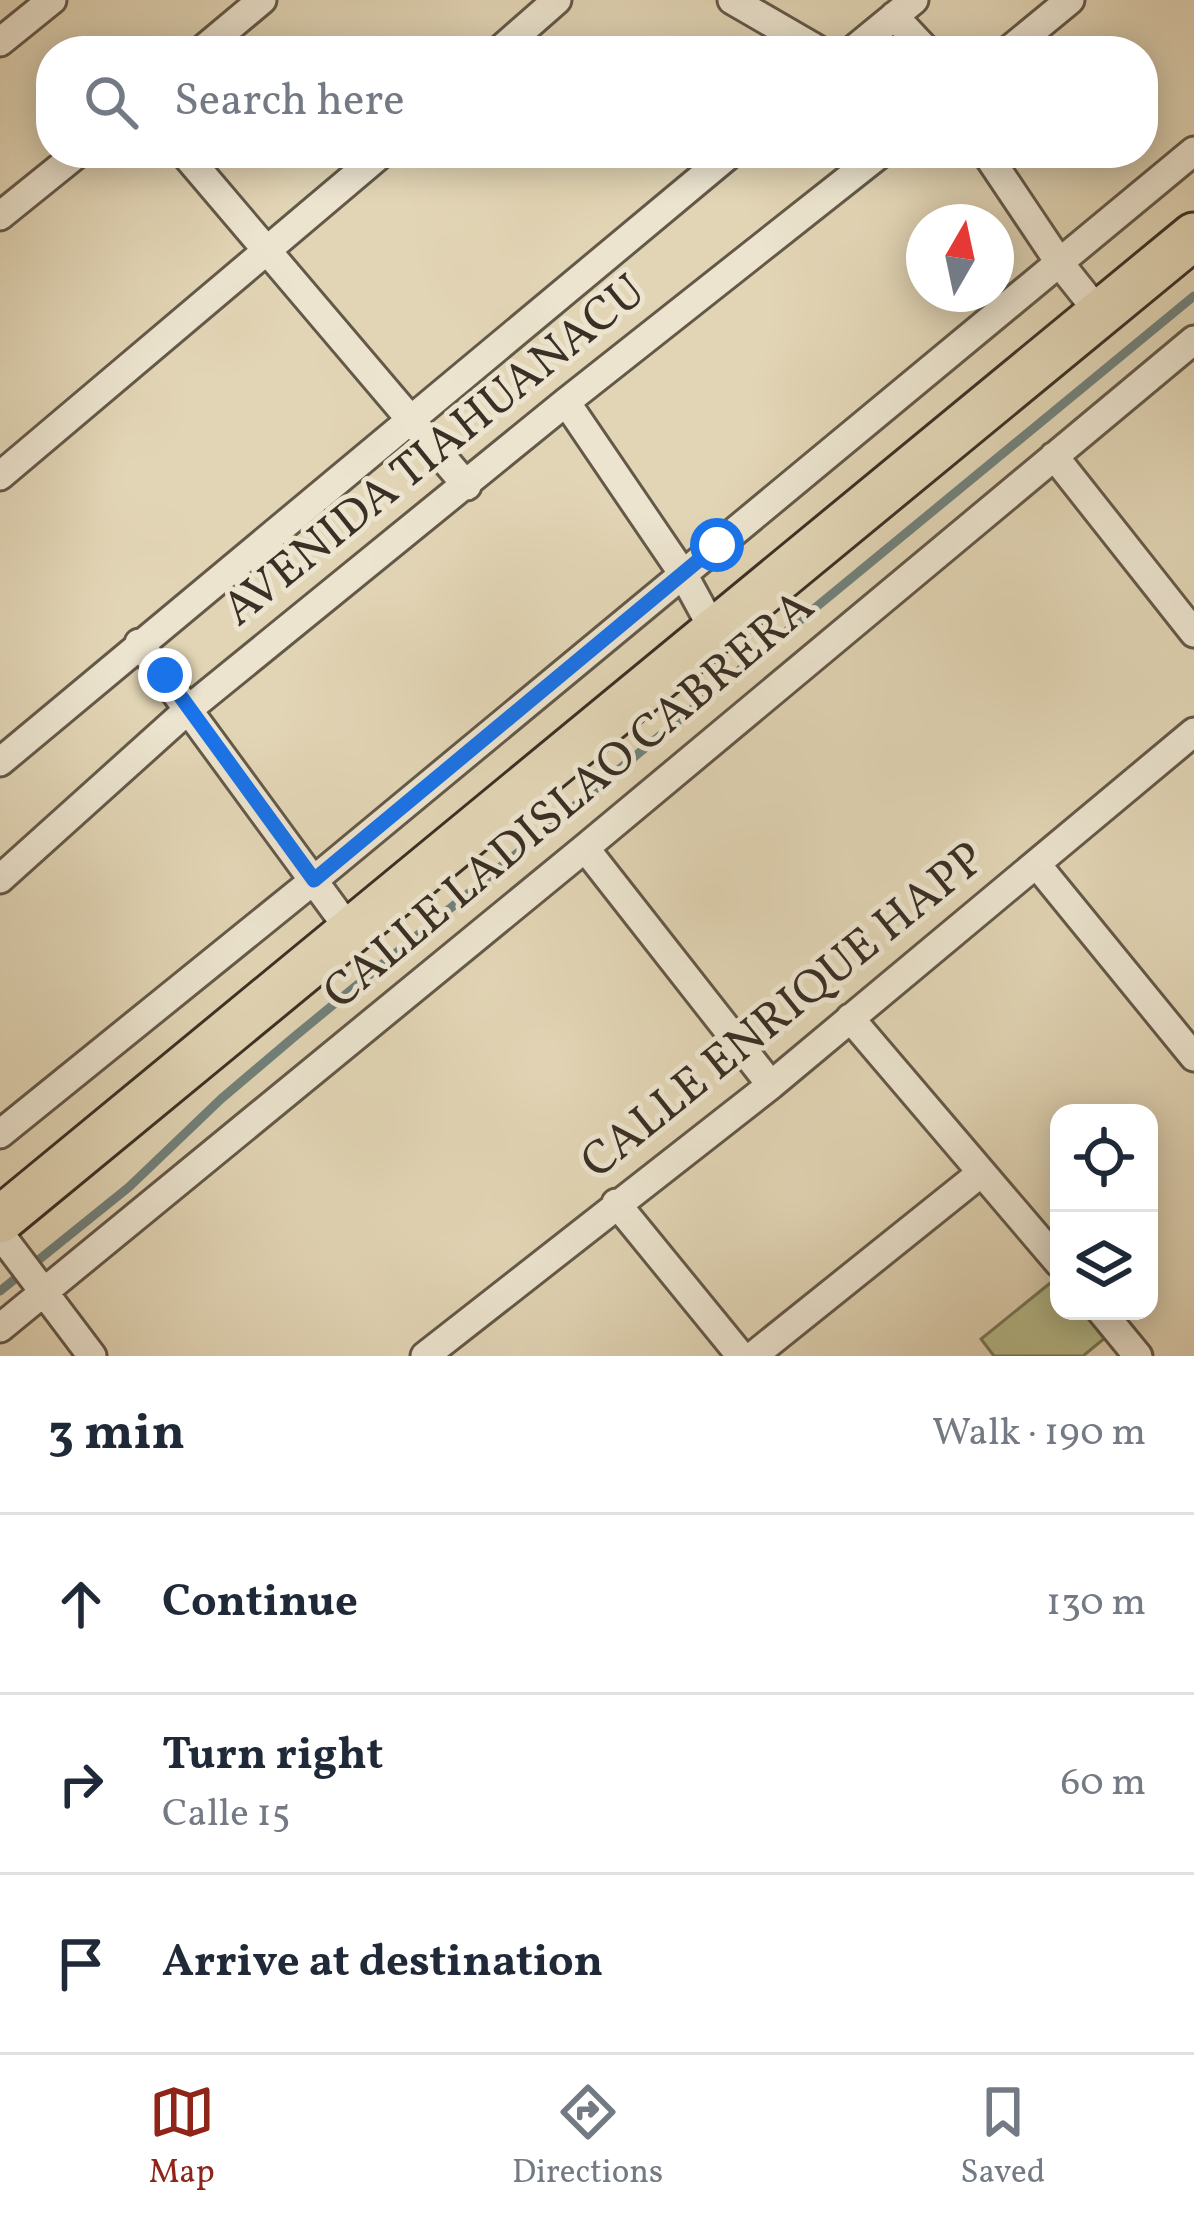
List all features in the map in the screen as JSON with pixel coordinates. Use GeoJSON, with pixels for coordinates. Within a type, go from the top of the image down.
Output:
{"type":"FeatureCollection","features":[{"type":"Feature","properties":{"kind":"highway"},"geometry":{"type":"LineString","coordinates":[[5,1236],[349,928],[1194,236]]}},
{"type":"Feature","properties":{"kind":"street"},"geometry":{"type":"LineString","coordinates":[[0,42],[52,0]]}},
{"type":"Feature","properties":{"kind":"street"},"geometry":{"type":"LineString","coordinates":[[219,36],[262,0]]}},
{"type":"Feature","properties":{"kind":"street"},"geometry":{"type":"LineString","coordinates":[[516,36],[557,0]]}},
{"type":"Feature","properties":{"kind":"street"},"geometry":{"type":"LineString","coordinates":[[732,0],[794,36]]}},
{"type":"Feature","properties":{"kind":"street"},"geometry":{"type":"LineString","coordinates":[[1026,36],[1070,0]]}},
{"type":"Feature","properties":{"kind":"street"},"geometry":{"type":"LineString","coordinates":[[870,36],[904,8],[919,36]]}},
{"type":"Feature","properties":{"kind":"street"},"geometry":{"type":"LineString","coordinates":[[0,1134],[1194,152]]}},
{"type":"Feature","properties":{"kind":"street"},"geometry":{"type":"LineString","coordinates":[[0,216],[59,168]]}},
{"type":"Feature","properties":{"kind":"street"},"geometry":{"type":"LineString","coordinates":[[197,168],[467,486]]}},
{"type":"Feature","properties":{"kind":"street"},"geometry":{"type":"LineString","coordinates":[[0,476],[365,168]]}},
{"type":"Feature","properties":{"kind":"street","name":"AVENIDA TIAHUANACU"},"geometry":{"type":"LineString","coordinates":[[0,762],[712,168]]}},
{"type":"Feature","properties":{"kind":"street","name":"AVENIDA TIAHUANACU"},"geometry":{"type":"LineString","coordinates":[[0,879],[190,708],[566,401],[862,168]]}},
{"type":"Feature","properties":{"kind":"street"},"geometry":{"type":"LineString","coordinates":[[996,168],[1100,314]]}},
{"type":"Feature","properties":{"kind":"street","name":"CALLE LADISLAO CABRERA"},"geometry":{"type":"LineString","coordinates":[[0,1328],[38,1287],[585,848],[1194,340]]}},
{"type":"Feature","properties":{"kind":"street"},"geometry":{"type":"LineString","coordinates":[[566,401],[683,574],[713,629]]}},
{"type":"Feature","properties":{"kind":"street"},"geometry":{"type":"LineString","coordinates":[[1054,456],[1194,634]]}},
{"type":"Feature","properties":{"kind":"street"},"geometry":{"type":"LineString","coordinates":[[140,643],[349,928]]}},
{"type":"Feature","properties":{"kind":"street","name":"CALLE ENRIQUE HAPP"},"geometry":{"type":"LineString","coordinates":[[425,1356],[771,1084],[1194,732]]}},
{"type":"Feature","properties":{"kind":"street"},"geometry":{"type":"LineString","coordinates":[[585,848],[771,1084]]}},
{"type":"Feature","properties":{"kind":"street"},"geometry":{"type":"LineString","coordinates":[[1038,866],[1194,1057]]}},
{"type":"Feature","properties":{"kind":"street"},"geometry":{"type":"LineString","coordinates":[[850,1018],[1050,1253]]}},
{"type":"Feature","properties":{"kind":"street"},"geometry":{"type":"LineString","coordinates":[[752,1356],[981,1173]]}},
{"type":"Feature","properties":{"kind":"street"},"geometry":{"type":"LineString","coordinates":[[616,1203],[741,1356]]}},
{"type":"Feature","properties":{"kind":"street"},"geometry":{"type":"LineString","coordinates":[[5,1236],[92,1356]]}},
{"type":"Feature","properties":{"kind":"street"},"geometry":{"type":"LineString","coordinates":[[1106,1320],[1125,1351]]}},
{"type":"Feature","properties":{"kind":"green space"},"geometry":{"type":"Polygon","coordinates":[[[1050,1283],[1050,1320],[1127,1320],[1083,1356],[994,1356],[981,1339],[1050,1283]]]}},
{"type":"Feature","properties":{"kind":"waterway"},"geometry":{"type":"LineString","coordinates":[[0,1291],[129,1187],[294,1037],[1194,296]]}},
{"type":"Feature","properties":{"kind":"route"},"geometry":{"type":"LineString","coordinates":[[165,675],[314,880],[717,545]]}}]}
